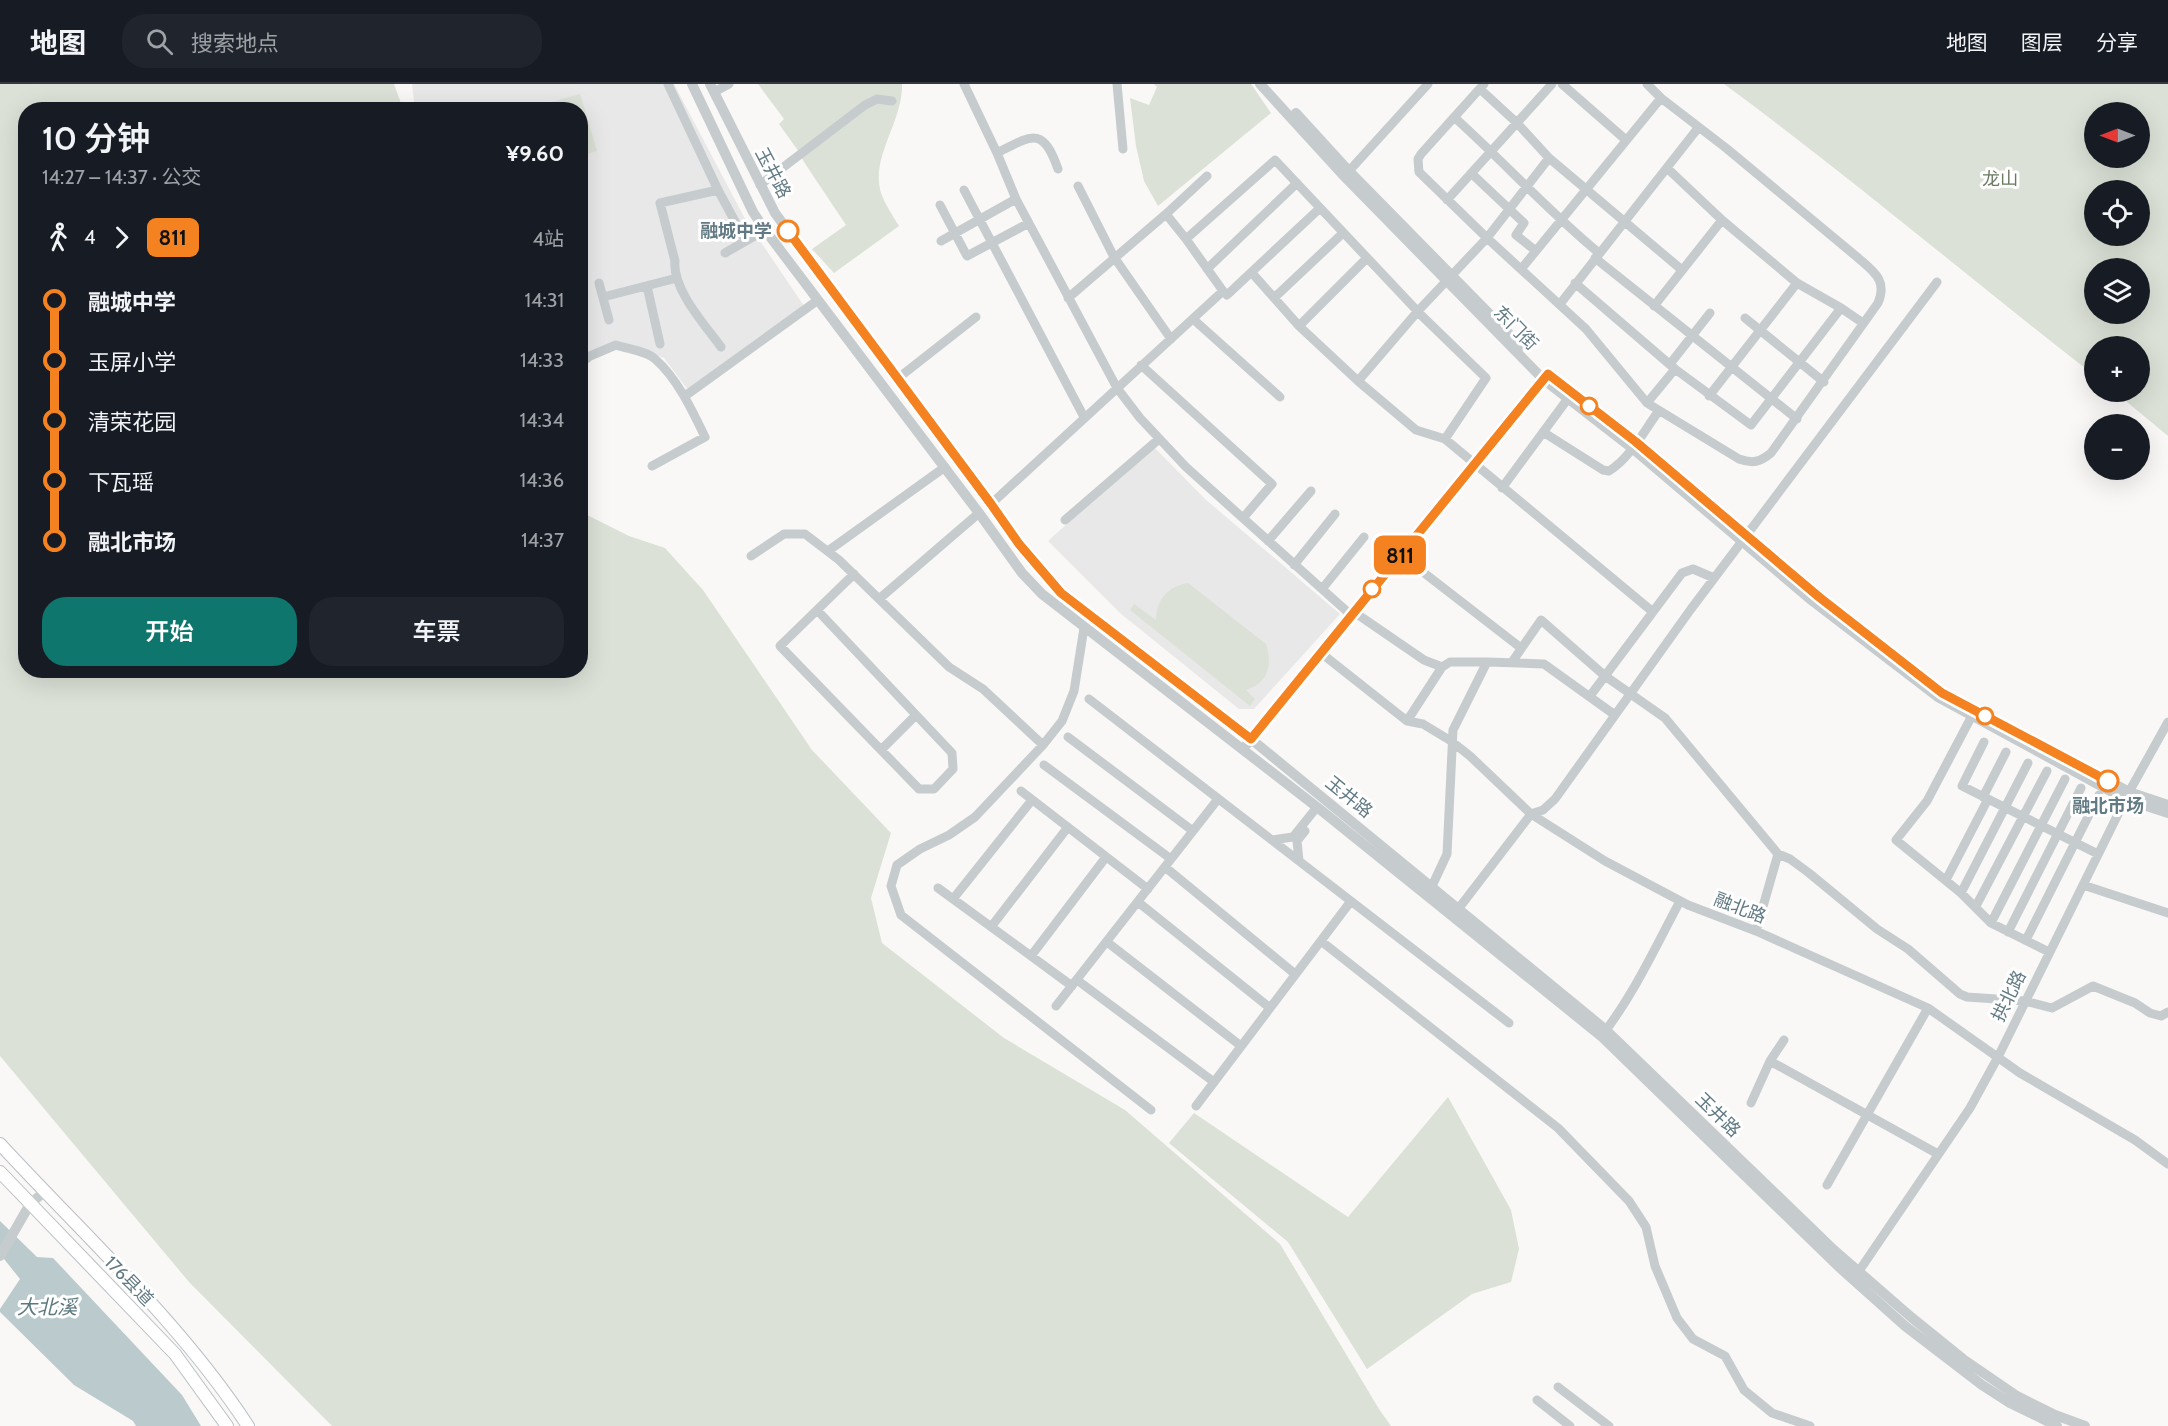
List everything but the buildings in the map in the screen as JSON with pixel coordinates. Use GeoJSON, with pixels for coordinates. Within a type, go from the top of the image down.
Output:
{"type":"FeatureCollection","features":[{"type":"Feature","properties":{"kind":"main road","name":"176县道"},"geometry":{"type":"LineString","coordinates":[[0,1144],[186,1341],[248,1426]]}},
{"type":"Feature","properties":{"kind":"main road","name":"176县道"},"geometry":{"type":"LineString","coordinates":[[0,1172],[175,1354],[227,1426]]}},
{"type":"Feature","properties":{"kind":"street"},"geometry":{"type":"LineString","coordinates":[[668,84],[718,190],[745,240]]}},
{"type":"Feature","properties":{"kind":"street","name":"玉井路"},"geometry":{"type":"LineString","coordinates":[[692,84],[753,212],[765,230],[945,467],[1022,573],[1042,594],[1604,1033],[1839,1267],[1905,1326],[1982,1386],[2010,1403],[2057,1426]]}},
{"type":"Feature","properties":{"kind":"street"},"geometry":{"type":"LineString","coordinates":[[712,88],[729,84]]}},
{"type":"Feature","properties":{"kind":"street"},"geometry":{"type":"LineString","coordinates":[[959,85],[966,84],[1016,199],[1117,388],[1140,418],[1186,467],[1322,589],[1353,614],[1424,660],[1442,667]]}},
{"type":"Feature","properties":{"kind":"street"},"geometry":{"type":"LineString","coordinates":[[1117,84],[1123,149]]}},
{"type":"Feature","properties":{"kind":"street","name":"东门街"},"geometry":{"type":"LineString","coordinates":[[1260,84],[1342,174],[1545,376],[1634,445],[1744,539],[1942,693],[1973,713],[2127,795],[2168,813]]}},
{"type":"Feature","properties":{"kind":"street","name":"东门街"},"geometry":{"type":"LineString","coordinates":[[1270,84],[1449,279]]}},
{"type":"Feature","properties":{"kind":"street"},"geometry":{"type":"LineString","coordinates":[[1349,171],[1428,84]]}},
{"type":"Feature","properties":{"kind":"street"},"geometry":{"type":"LineString","coordinates":[[1447,200],[1552,84]]}},
{"type":"Feature","properties":{"kind":"street"},"geometry":{"type":"LineString","coordinates":[[1562,84],[1626,140]]}},
{"type":"Feature","properties":{"kind":"street"},"geometry":{"type":"LineString","coordinates":[[1647,84],[1661,98],[1872,270],[1881,283],[1883,292],[1878,303],[1797,419],[1771,453],[1761,461],[1750,463],[1739,459],[1647,404],[1586,329],[1419,172],[1418,159],[1482,86],[1549,158],[1682,270]]}},
{"type":"Feature","properties":{"kind":"street","name":"玉井路"},"geometry":{"type":"LineString","coordinates":[[712,88],[775,213],[1019,544],[1061,593],[1251,739],[1459,908],[1604,1033],[1834,1250],[1911,1317],[2017,1396],[2085,1426]]}},
{"type":"Feature","properties":{"kind":"street"},"geometry":{"type":"LineString","coordinates":[[1522,268],[1661,98]]}},
{"type":"Feature","properties":{"kind":"street"},"geometry":{"type":"LineString","coordinates":[[760,185],[865,105],[877,99],[892,101]]}},
{"type":"Feature","properties":{"kind":"street"},"geometry":{"type":"LineString","coordinates":[[1455,117],[1597,256],[1654,306],[1797,419]]}},
{"type":"Feature","properties":{"kind":"street"},"geometry":{"type":"LineString","coordinates":[[1560,304],[1698,128]]}},
{"type":"Feature","properties":{"kind":"street"},"geometry":{"type":"LineString","coordinates":[[997,153],[1026,139],[1038,138],[1047,143],[1058,169]]}},
{"type":"Feature","properties":{"kind":"street"},"geometry":{"type":"LineString","coordinates":[[1358,381],[1418,311],[1487,238],[1549,158]]}},
{"type":"Feature","properties":{"kind":"street"},"geometry":{"type":"LineString","coordinates":[[1186,239],[1275,160],[1418,311],[1486,378],[1445,439]]}},
{"type":"Feature","properties":{"kind":"street"},"geometry":{"type":"LineString","coordinates":[[1667,168],[1722,220],[1797,283],[1863,323]]}},
{"type":"Feature","properties":{"kind":"street"},"geometry":{"type":"LineString","coordinates":[[1471,173],[1524,224],[1516,234],[1536,251]]}},
{"type":"Feature","properties":{"kind":"street"},"geometry":{"type":"LineString","coordinates":[[1068,298],[1207,176]]}},
{"type":"Feature","properties":{"kind":"street"},"geometry":{"type":"LineString","coordinates":[[1207,269],[1297,183]]}},
{"type":"Feature","properties":{"kind":"street"},"geometry":{"type":"LineString","coordinates":[[1078,186],[1114,257],[1171,339]]}},
{"type":"Feature","properties":{"kind":"street"},"geometry":{"type":"LineString","coordinates":[[718,190],[660,203],[675,261],[674,270],[677,278],[688,301],[721,347]]}},
{"type":"Feature","properties":{"kind":"street"},"geometry":{"type":"LineString","coordinates":[[964,190],[1084,417]]}},
{"type":"Feature","properties":{"kind":"street"},"geometry":{"type":"LineString","coordinates":[[940,241],[1016,199]]}},
{"type":"Feature","properties":{"kind":"street"},"geometry":{"type":"LineString","coordinates":[[940,205],[967,256],[1029,223]]}},
{"type":"Feature","properties":{"kind":"street"},"geometry":{"type":"LineString","coordinates":[[1166,214],[1227,295],[1320,208]]}},
{"type":"Feature","properties":{"kind":"street"},"geometry":{"type":"LineString","coordinates":[[1654,306],[1722,220]]}},
{"type":"Feature","properties":{"kind":"street"},"geometry":{"type":"LineString","coordinates":[[725,253],[765,230]]}},
{"type":"Feature","properties":{"kind":"street"},"geometry":{"type":"LineString","coordinates":[[1274,298],[1343,233]]}},
{"type":"Feature","properties":{"kind":"street"},"geometry":{"type":"LineString","coordinates":[[1299,326],[1367,258]]}},
{"type":"Feature","properties":{"kind":"street"},"geometry":{"type":"LineString","coordinates":[[1252,273],[1299,326],[1358,381],[1416,430],[1445,439],[1653,612]]}},
{"type":"Feature","properties":{"kind":"street"},"geometry":{"type":"LineString","coordinates":[[603,297],[677,278]]}},
{"type":"Feature","properties":{"kind":"street"},"geometry":{"type":"LineString","coordinates":[[1459,908],[1531,814],[1543,810],[1555,799],[1629,693],[1937,282]]}},
{"type":"Feature","properties":{"kind":"street"},"geometry":{"type":"LineString","coordinates":[[599,283],[609,320]]}},
{"type":"Feature","properties":{"kind":"street"},"geometry":{"type":"LineString","coordinates":[[1575,283],[1672,367],[1751,425],[1841,308]]}},
{"type":"Feature","properties":{"kind":"street"},"geometry":{"type":"LineString","coordinates":[[1709,396],[1797,283]]}},
{"type":"Feature","properties":{"kind":"street"},"geometry":{"type":"LineString","coordinates":[[647,286],[660,344]]}},
{"type":"Feature","properties":{"kind":"street"},"geometry":{"type":"LineString","coordinates":[[991,504],[1223,291]]}},
{"type":"Feature","properties":{"kind":"street"},"geometry":{"type":"LineString","coordinates":[[685,396],[818,300]]}},
{"type":"Feature","properties":{"kind":"street"},"geometry":{"type":"LineString","coordinates":[[1647,404],[1710,313]]}},
{"type":"Feature","properties":{"kind":"street"},"geometry":{"type":"LineString","coordinates":[[897,379],[976,317]]}},
{"type":"Feature","properties":{"kind":"street"},"geometry":{"type":"LineString","coordinates":[[1745,318],[1824,382]]}},
{"type":"Feature","properties":{"kind":"street"},"geometry":{"type":"LineString","coordinates":[[1192,319],[1280,397]]}},
{"type":"Feature","properties":{"kind":"street"},"geometry":{"type":"LineString","coordinates":[[588,358],[616,345],[654,357],[685,396],[705,436],[652,466]]}},
{"type":"Feature","properties":{"kind":"street"},"geometry":{"type":"LineString","coordinates":[[1141,365],[1272,484],[1243,518]]}},
{"type":"Feature","properties":{"kind":"street"},"geometry":{"type":"LineString","coordinates":[[1243,749],[1545,376]]}},
{"type":"Feature","properties":{"kind":"street"},"geometry":{"type":"LineString","coordinates":[[1502,488],[1570,396]]}},
{"type":"Feature","properties":{"kind":"street"},"geometry":{"type":"LineString","coordinates":[[1544,432],[1603,470],[1609,471],[1616,467],[1658,412]]}},
{"type":"Feature","properties":{"kind":"street"},"geometry":{"type":"LineString","coordinates":[[1065,520],[1159,439]]}},
{"type":"Feature","properties":{"kind":"street"},"geometry":{"type":"LineString","coordinates":[[828,551],[945,467]]}},
{"type":"Feature","properties":{"kind":"street"},"geometry":{"type":"LineString","coordinates":[[1268,542],[1311,491]]}},
{"type":"Feature","properties":{"kind":"street"},"geometry":{"type":"LineString","coordinates":[[879,599],[979,513]]}},
{"type":"Feature","properties":{"kind":"street"},"geometry":{"type":"LineString","coordinates":[[1294,565],[1335,514]]}},
{"type":"Feature","properties":{"kind":"street"},"geometry":{"type":"LineString","coordinates":[[751,556],[784,534],[805,534],[854,574],[949,667],[983,689],[1043,745]]}},
{"type":"Feature","properties":{"kind":"street"},"geometry":{"type":"LineString","coordinates":[[1322,589],[1364,537]]}},
{"type":"Feature","properties":{"kind":"street"},"geometry":{"type":"LineString","coordinates":[[1401,555],[1521,648]]}},
{"type":"Feature","properties":{"kind":"street"},"geometry":{"type":"LineString","coordinates":[[1590,696],[1682,573],[1693,568],[1714,578]]}},
{"type":"Feature","properties":{"kind":"street"},"geometry":{"type":"LineString","coordinates":[[817,610],[952,753],[953,769],[934,789],[919,789],[780,646],[817,610],[854,574]]}},
{"type":"Feature","properties":{"kind":"street"},"geometry":{"type":"LineString","coordinates":[[1512,662],[1540,620],[1605,676],[1665,718],[1778,854],[1790,858],[1877,929],[1908,949],[1960,994],[1967,997],[2025,1001],[2052,1008],[2093,987],[2135,1003],[2150,1013],[2161,1016],[2168,1012]]}},
{"type":"Feature","properties":{"kind":"street"},"geometry":{"type":"LineString","coordinates":[[1084,628],[1074,691],[1062,721],[1043,745],[975,817],[950,835],[920,849],[897,865],[891,886],[902,915],[1151,1110]]}},
{"type":"Feature","properties":{"kind":"street","name":"融北路"},"geometry":{"type":"LineString","coordinates":[[1321,653],[1407,721],[1423,724],[1451,741],[1531,814],[1605,861],[1680,901],[1756,931],[1928,1008],[2020,1074],[2134,1140],[2168,1164]]}},
{"type":"Feature","properties":{"kind":"street"},"geometry":{"type":"LineString","coordinates":[[1407,721],[1442,667],[1450,662],[1544,664],[1615,715]]}},
{"type":"Feature","properties":{"kind":"street"},"geometry":{"type":"LineString","coordinates":[[1432,886],[1447,854],[1453,730],[1487,662]]}},
{"type":"Feature","properties":{"kind":"street"},"geometry":{"type":"LineString","coordinates":[[1089,699],[1509,1023]]}},
{"type":"Feature","properties":{"kind":"street"},"geometry":{"type":"LineString","coordinates":[[1973,713],[1927,801],[1896,840],[1976,906],[1991,923],[2049,952]]}},
{"type":"Feature","properties":{"kind":"street"},"geometry":{"type":"LineString","coordinates":[[881,750],[916,715]]}},
{"type":"Feature","properties":{"kind":"street","name":"拱北路"},"geometry":{"type":"LineString","coordinates":[[1859,1271],[1970,1108],[1998,1058],[2127,795],[2168,722]]}},
{"type":"Feature","properties":{"kind":"street"},"geometry":{"type":"LineString","coordinates":[[1068,737],[1193,831]]}},
{"type":"Feature","properties":{"kind":"street"},"geometry":{"type":"LineString","coordinates":[[1984,742],[1962,786],[2098,854]]}},
{"type":"Feature","properties":{"kind":"street"},"geometry":{"type":"LineString","coordinates":[[1946,880],[2006,752]]}},
{"type":"Feature","properties":{"kind":"street"},"geometry":{"type":"LineString","coordinates":[[1961,893],[2028,764]]}},
{"type":"Feature","properties":{"kind":"street"},"geometry":{"type":"LineString","coordinates":[[1044,765],[1168,863],[1295,974]]}},
{"type":"Feature","properties":{"kind":"street"},"geometry":{"type":"LineString","coordinates":[[1976,906],[2047,771]]}},
{"type":"Feature","properties":{"kind":"street"},"geometry":{"type":"LineString","coordinates":[[1991,923],[2065,779]]}},
{"type":"Feature","properties":{"kind":"street"},"geometry":{"type":"LineString","coordinates":[[2008,932],[2081,788]]}},
{"type":"Feature","properties":{"kind":"street"},"geometry":{"type":"LineString","coordinates":[[1021,791],[1148,889]]}},
{"type":"Feature","properties":{"kind":"street"},"geometry":{"type":"LineString","coordinates":[[2026,940],[2099,795]]}},
{"type":"Feature","properties":{"kind":"street","name":"东门街"},"geometry":{"type":"LineString","coordinates":[[2127,795],[2168,805]]}},
{"type":"Feature","properties":{"kind":"street"},"geometry":{"type":"LineString","coordinates":[[1056,1006],[1218,799]]}},
{"type":"Feature","properties":{"kind":"street"},"geometry":{"type":"LineString","coordinates":[[953,899],[1032,800]]}},
{"type":"Feature","properties":{"kind":"street"},"geometry":{"type":"LineString","coordinates":[[1272,840],[1293,837],[1319,809]]}},
{"type":"Feature","properties":{"kind":"street"},"geometry":{"type":"LineString","coordinates":[[1299,861],[1298,841],[1319,809]]}},
{"type":"Feature","properties":{"kind":"street"},"geometry":{"type":"LineString","coordinates":[[991,927],[1068,827]]}},
{"type":"Feature","properties":{"kind":"street"},"geometry":{"type":"LineString","coordinates":[[1756,931],[1778,854]]}},
{"type":"Feature","properties":{"kind":"street"},"geometry":{"type":"LineString","coordinates":[[1031,956],[1106,857]]}},
{"type":"Feature","properties":{"kind":"street"},"geometry":{"type":"LineString","coordinates":[[2083,885],[2168,913]]}},
{"type":"Feature","properties":{"kind":"street"},"geometry":{"type":"LineString","coordinates":[[938,888],[1031,956],[1075,983],[1214,1082]]}},
{"type":"Feature","properties":{"kind":"street"},"geometry":{"type":"LineString","coordinates":[[1196,1106],[1351,901]]}},
{"type":"Feature","properties":{"kind":"street"},"geometry":{"type":"LineString","coordinates":[[1604,1033],[1643,971],[1680,901]]}},
{"type":"Feature","properties":{"kind":"street"},"geometry":{"type":"LineString","coordinates":[[1138,902],[1270,1008]]}},
{"type":"Feature","properties":{"kind":"street"},"geometry":{"type":"LineString","coordinates":[[1321,941],[1558,1128],[1629,1201],[1646,1227],[1655,1266],[1677,1318],[1693,1339],[1725,1356],[1744,1390],[1772,1413],[1810,1426]]}},
{"type":"Feature","properties":{"kind":"street"},"geometry":{"type":"LineString","coordinates":[[1107,942],[1241,1046]]}},
{"type":"Feature","properties":{"kind":"street"},"geometry":{"type":"LineString","coordinates":[[1827,1185],[1928,1008]]}},
{"type":"Feature","properties":{"kind":"street"},"geometry":{"type":"LineString","coordinates":[[1751,1103],[1770,1061],[1784,1040]]}},
{"type":"Feature","properties":{"kind":"street"},"geometry":{"type":"LineString","coordinates":[[1770,1061],[1938,1154]]}},
{"type":"Feature","properties":{"kind":"street"},"geometry":{"type":"LineString","coordinates":[[0,1256],[30,1204],[44,1192]]}},
{"type":"Feature","properties":{"kind":"street"},"geometry":{"type":"LineString","coordinates":[[1558,1387],[1609,1426]]}},
{"type":"Feature","properties":{"kind":"street"},"geometry":{"type":"LineString","coordinates":[[1537,1400],[1570,1426]]}},
{"type":"Feature","properties":{"kind":"shaded area","name":"融城中学"},"geometry":{"type":"Polygon","coordinates":[[[412,84],[674,84],[744,217],[804,306],[688,390],[664,358],[633,346],[617,343],[588,356],[588,102],[414,102],[412,84]]]}},
{"type":"Feature","properties":{"kind":"shaded area"},"geometry":{"type":"Polygon","coordinates":[[[1153,446],[1205,499],[1340,614],[1254,709],[1239,709],[1120,613],[1048,541],[1153,446]]]}},
{"type":"Feature","properties":{"kind":"green space"},"geometry":{"type":"Polygon","coordinates":[[[0,84],[394,84],[400,102],[18,102],[18,678],[588,678],[588,516],[629,536],[665,548],[703,590],[812,750],[891,833],[871,898],[882,943],[1004,1038],[1125,1110],[1280,1244],[1391,1426],[332,1426],[189,1282],[0,1056],[0,84]]]}},
{"type":"Feature","properties":{"kind":"green space"},"geometry":{"type":"Polygon","coordinates":[[[758,84],[902,84],[898,112],[883,153],[879,180],[881,193],[899,226],[834,273],[812,249],[846,225],[779,124],[784,119],[758,84]]]}},
{"type":"Feature","properties":{"kind":"green space"},"geometry":{"type":"Polygon","coordinates":[[[1154,84],[1251,84],[1271,113],[1158,206],[1144,181],[1136,146],[1130,98],[1149,105],[1157,87],[1154,84]]]}},
{"type":"Feature","properties":{"kind":"green space","name":"龙山"},"geometry":{"type":"Polygon","coordinates":[[[1724,84],[2168,84],[2168,436],[2150,421],[2150,414],[2142,414],[2127,402],[2150,402],[2150,336],[2084,336],[2084,367],[1724,84]]]}},
{"type":"Feature","properties":{"kind":"green space"},"geometry":{"type":"Polygon","coordinates":[[[580,94],[582,102],[552,102],[580,94]]]}},
{"type":"Feature","properties":{"kind":"green space"},"geometry":{"type":"Polygon","coordinates":[[[588,121],[597,151],[588,154],[588,121]]]}},
{"type":"Feature","properties":{"kind":"green space"},"geometry":{"type":"Polygon","coordinates":[[[1188,583],[1266,644],[1269,666],[1264,678],[1246,690],[1255,699],[1250,706],[1130,610],[1134,604],[1156,620],[1158,606],[1164,595],[1188,583]]]}},
{"type":"Feature","properties":{"kind":"green space"},"geometry":{"type":"Polygon","coordinates":[[[1448,1097],[1511,1210],[1519,1249],[1511,1282],[1472,1294],[1367,1369],[1288,1242],[1169,1143],[1194,1113],[1348,1217],[1448,1097]]]}},
{"type":"Feature","properties":{"kind":"water","name":"大北溪"},"geometry":{"type":"Polygon","coordinates":[[[0,1221],[37,1257],[53,1258],[182,1395],[201,1426],[136,1426],[133,1421],[74,1385],[0,1312],[20,1279],[0,1254],[0,1221]]]}},
{"type":"Feature","properties":{"kind":"bus line","name":"811"},"geometry":{"type":"LineString","coordinates":[[788,231],[1019,544],[1061,593],[1251,739],[1548,374],[1636,442],[1819,597],[1942,693],[2108,781]]}},
{"type":"Feature","properties":{"kind":"place","name":"融城中学"},"geometry":{"type":"Point","coordinates":[788,231]}},
{"type":"Feature","properties":{"kind":"place","name":"融北市场"},"geometry":{"type":"Point","coordinates":[2108,781]}}]}
